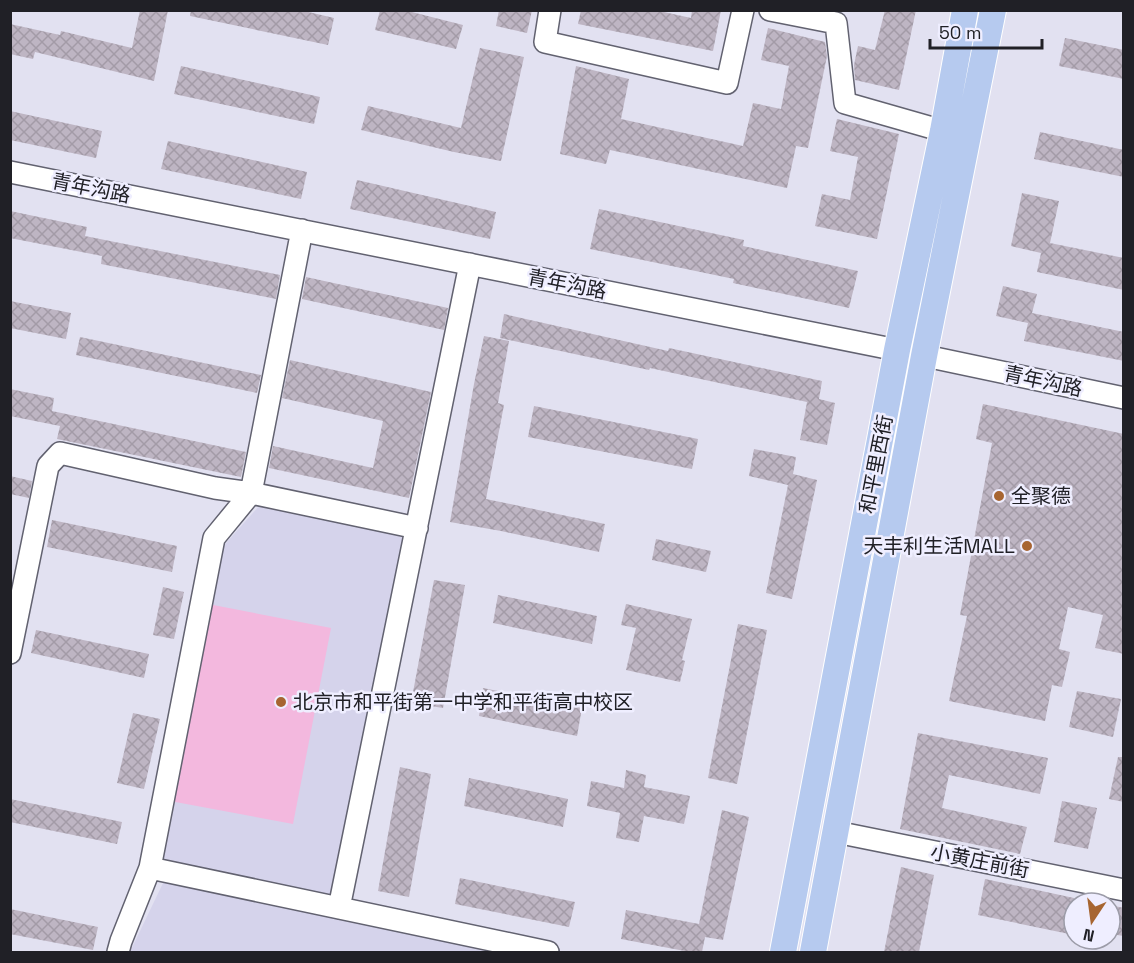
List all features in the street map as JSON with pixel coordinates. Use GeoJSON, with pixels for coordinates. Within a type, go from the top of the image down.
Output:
{"type":"FeatureCollection","features":[{"type":"Feature","properties":{"kind":"main road","name":"和平里西街"},"geometry":{"type":"LineString","coordinates":[[783,952],[897,350],[943,131],[965,10]]}},
{"type":"Feature","properties":{"kind":"main road","name":"和平里西街"},"geometry":{"type":"LineString","coordinates":[[813,952],[924,356],[993,10]]}},
{"type":"Feature","properties":{"kind":"street"},"geometry":{"type":"LineString","coordinates":[[550,10],[545,42],[727,83],[744,10]]}},
{"type":"Feature","properties":{"kind":"street"},"geometry":{"type":"LineString","coordinates":[[770,10],[836,23],[845,103],[943,131]]}},
{"type":"Feature","properties":{"kind":"street","name":"青年沟路"},"geometry":{"type":"LineString","coordinates":[[10,172],[897,350],[1124,398]]}},
{"type":"Feature","properties":{"kind":"street"},"geometry":{"type":"LineString","coordinates":[[118,952],[150,868],[214,538],[250,494],[302,230]]}},
{"type":"Feature","properties":{"kind":"street"},"geometry":{"type":"LineString","coordinates":[[339,908],[470,264]]}},
{"type":"Feature","properties":{"kind":"street"},"geometry":{"type":"LineString","coordinates":[[10,653],[48,466],[60,453],[215,488],[417,528]]}},
{"type":"Feature","properties":{"kind":"street","name":"小黄庄前街"},"geometry":{"type":"LineString","coordinates":[[836,832],[1124,890]]}},
{"type":"Feature","properties":{"kind":"street"},"geometry":{"type":"LineString","coordinates":[[150,868],[339,908],[496,948],[548,952]]}},
{"type":"Feature","properties":{"kind":"shaded area","name":"北京市和平街第一中学和平街高中校区"},"geometry":{"type":"Polygon","coordinates":[[[260,505],[407,538],[334,896],[158,859],[218,552],[260,505]]]}},
{"type":"Feature","properties":{"kind":"shaded area"},"geometry":{"type":"Polygon","coordinates":[[[208,604],[331,628],[293,824],[170,801],[208,604]]]}},
{"type":"Feature","properties":{"kind":"shaded area"},"geometry":{"type":"Polygon","coordinates":[[[164,881],[500,952],[130,952],[164,881]]]}},
{"type":"Feature","properties":{"kind":"building"},"geometry":{"type":"Polygon","coordinates":[[[140,10],[168,10],[154,81],[35,52],[33,59],[10,54],[10,24],[60,35],[61,31],[132,48],[140,10]]]}},
{"type":"Feature","properties":{"kind":"building"},"geometry":{"type":"Polygon","coordinates":[[[191,10],[300,10],[334,18],[328,45],[190,16],[191,10]]]}},
{"type":"Feature","properties":{"kind":"building"},"geometry":{"type":"Polygon","coordinates":[[[380,10],[404,10],[463,25],[456,49],[375,30],[380,10]]]}},
{"type":"Feature","properties":{"kind":"building"},"geometry":{"type":"Polygon","coordinates":[[[499,10],[532,10],[527,33],[496,26],[499,10]]]}},
{"type":"Feature","properties":{"kind":"building"},"geometry":{"type":"Polygon","coordinates":[[[581,10],[655,10],[691,18],[692,10],[721,10],[713,51],[578,24],[581,10]]]}},
{"type":"Feature","properties":{"kind":"building"},"geometry":{"type":"Polygon","coordinates":[[[885,10],[916,10],[899,90],[855,80],[854,65],[858,46],[875,50],[885,10]]]}},
{"type":"Feature","properties":{"kind":"building"},"geometry":{"type":"Polygon","coordinates":[[[768,28],[825,42],[827,56],[808,148],[796,146],[787,188],[610,150],[606,164],[560,154],[576,66],[629,79],[621,119],[743,146],[753,103],[781,109],[789,66],[761,60],[768,28]]]}},
{"type":"Feature","properties":{"kind":"building"},"geometry":{"type":"Polygon","coordinates":[[[1065,38],[1124,50],[1124,79],[1059,66],[1065,38]]]}},
{"type":"Feature","properties":{"kind":"building"},"geometry":{"type":"Polygon","coordinates":[[[480,48],[524,57],[501,161],[361,130],[368,106],[461,128],[480,48]]]}},
{"type":"Feature","properties":{"kind":"building"},"geometry":{"type":"Polygon","coordinates":[[[181,66],[320,97],[314,124],[174,94],[181,66]]]}},
{"type":"Feature","properties":{"kind":"building"},"geometry":{"type":"Polygon","coordinates":[[[10,111],[102,131],[96,158],[10,140],[10,111]]]}},
{"type":"Feature","properties":{"kind":"building"},"geometry":{"type":"Polygon","coordinates":[[[837,119],[899,134],[877,239],[815,226],[822,194],[850,200],[858,157],[830,151],[837,119]]]}},
{"type":"Feature","properties":{"kind":"building"},"geometry":{"type":"Polygon","coordinates":[[[1040,132],[1124,150],[1124,177],[1034,159],[1040,132]]]}},
{"type":"Feature","properties":{"kind":"building"},"geometry":{"type":"Polygon","coordinates":[[[168,141],[307,172],[301,199],[161,169],[168,141]]]}},
{"type":"Feature","properties":{"kind":"building"},"geometry":{"type":"Polygon","coordinates":[[[357,180],[496,212],[490,239],[350,209],[357,180]]]}},
{"type":"Feature","properties":{"kind":"building"},"geometry":{"type":"Polygon","coordinates":[[[1022,193],[1059,201],[1050,243],[1124,258],[1124,290],[1037,272],[1041,253],[1011,246],[1022,193]]]}},
{"type":"Feature","properties":{"kind":"building"},"geometry":{"type":"Polygon","coordinates":[[[599,209],[744,240],[743,246],[858,271],[849,308],[733,283],[734,279],[590,249],[599,209]]]}},
{"type":"Feature","properties":{"kind":"building"},"geometry":{"type":"Polygon","coordinates":[[[10,211],[87,227],[85,236],[280,275],[276,299],[101,264],[102,256],[10,238],[10,211]]]}},
{"type":"Feature","properties":{"kind":"building"},"geometry":{"type":"Polygon","coordinates":[[[306,277],[448,308],[444,330],[302,299],[306,277]]]}},
{"type":"Feature","properties":{"kind":"building"},"geometry":{"type":"Polygon","coordinates":[[[1003,286],[1037,294],[1032,313],[1124,332],[1124,361],[1024,341],[1028,323],[996,316],[1003,286]]]}},
{"type":"Feature","properties":{"kind":"building"},"geometry":{"type":"Polygon","coordinates":[[[10,301],[71,313],[66,339],[10,328],[10,301]]]}},
{"type":"Feature","properties":{"kind":"building"},"geometry":{"type":"Polygon","coordinates":[[[504,314],[668,351],[669,348],[822,381],[819,399],[835,403],[827,445],[800,440],[807,402],[500,338],[504,314]]]}},
{"type":"Feature","properties":{"kind":"building"},"geometry":{"type":"Polygon","coordinates":[[[484,336],[509,341],[498,403],[504,405],[486,499],[605,524],[599,552],[450,522],[484,336]]]}},
{"type":"Feature","properties":{"kind":"building"},"geometry":{"type":"Polygon","coordinates":[[[80,337],[261,375],[257,393],[76,355],[80,337]]]}},
{"type":"Feature","properties":{"kind":"building"},"geometry":{"type":"Polygon","coordinates":[[[290,360],[431,392],[409,498],[269,468],[273,446],[373,468],[383,421],[282,398],[290,360]]]}},
{"type":"Feature","properties":{"kind":"building"},"geometry":{"type":"Polygon","coordinates":[[[10,389],[54,398],[52,411],[246,452],[241,477],[57,439],[60,426],[10,416],[10,389]]]}},
{"type":"Feature","properties":{"kind":"building"},"geometry":{"type":"Polygon","coordinates":[[[983,404],[1124,434],[1124,654],[1095,648],[1103,615],[1068,607],[1059,649],[1070,652],[1062,687],[1052,685],[1045,721],[949,701],[967,616],[960,615],[992,443],[976,439],[983,404]]]}},
{"type":"Feature","properties":{"kind":"building"},"geometry":{"type":"Polygon","coordinates":[[[534,406],[698,439],[692,469],[528,437],[534,406]]]}},
{"type":"Feature","properties":{"kind":"building"},"geometry":{"type":"Polygon","coordinates":[[[754,449],[796,457],[793,474],[817,480],[792,599],[766,593],[788,485],[749,476],[754,449]]]}},
{"type":"Feature","properties":{"kind":"building"},"geometry":{"type":"Polygon","coordinates":[[[10,476],[32,481],[29,498],[10,494],[10,476]]]}},
{"type":"Feature","properties":{"kind":"building"},"geometry":{"type":"Polygon","coordinates":[[[52,520],[177,546],[172,572],[47,547],[52,520]]]}},
{"type":"Feature","properties":{"kind":"building"},"geometry":{"type":"Polygon","coordinates":[[[656,539],[711,551],[706,572],[652,560],[656,539]]]}},
{"type":"Feature","properties":{"kind":"building"},"geometry":{"type":"Polygon","coordinates":[[[434,580],[465,585],[443,708],[411,703],[434,580]]]}},
{"type":"Feature","properties":{"kind":"building"},"geometry":{"type":"Polygon","coordinates":[[[163,587],[184,592],[174,639],[153,635],[163,587]]]}},
{"type":"Feature","properties":{"kind":"building"},"geometry":{"type":"Polygon","coordinates":[[[498,595],[597,616],[592,644],[493,623],[498,595]]]}},
{"type":"Feature","properties":{"kind":"building"},"geometry":{"type":"Polygon","coordinates":[[[626,604],[692,619],[682,660],[685,661],[680,682],[626,670],[636,628],[621,625],[626,604]]]}},
{"type":"Feature","properties":{"kind":"building"},"geometry":{"type":"Polygon","coordinates":[[[738,624],[767,630],[737,784],[708,778],[738,624]]]}},
{"type":"Feature","properties":{"kind":"building"},"geometry":{"type":"Polygon","coordinates":[[[36,630],[149,654],[144,678],[31,653],[36,630]]]}},
{"type":"Feature","properties":{"kind":"building"},"geometry":{"type":"Polygon","coordinates":[[[483,688],[582,708],[577,736],[479,716],[483,688]]]}},
{"type":"Feature","properties":{"kind":"building"},"geometry":{"type":"Polygon","coordinates":[[[1077,691],[1121,699],[1113,737],[1069,727],[1077,691]]]}},
{"type":"Feature","properties":{"kind":"building"},"geometry":{"type":"Polygon","coordinates":[[[133,713],[160,719],[144,789],[117,783],[133,713]]]}},
{"type":"Feature","properties":{"kind":"building"},"geometry":{"type":"Polygon","coordinates":[[[918,733],[1048,758],[1040,794],[949,775],[942,808],[1027,827],[1020,854],[900,829],[918,733]]]}},
{"type":"Feature","properties":{"kind":"building"},"geometry":{"type":"Polygon","coordinates":[[[1118,757],[1124,757],[1124,802],[1109,799],[1118,757]]]}},
{"type":"Feature","properties":{"kind":"building"},"geometry":{"type":"Polygon","coordinates":[[[400,767],[431,774],[409,897],[378,891],[400,767]]]}},
{"type":"Feature","properties":{"kind":"building"},"geometry":{"type":"Polygon","coordinates":[[[626,770],[646,775],[644,787],[690,796],[684,824],[644,816],[639,842],[616,838],[620,813],[587,806],[591,781],[624,788],[626,770]]]}},
{"type":"Feature","properties":{"kind":"building"},"geometry":{"type":"Polygon","coordinates":[[[469,778],[568,799],[563,827],[464,806],[469,778]]]}},
{"type":"Feature","properties":{"kind":"building"},"geometry":{"type":"Polygon","coordinates":[[[10,799],[122,822],[117,844],[10,822],[10,799]]]}},
{"type":"Feature","properties":{"kind":"building"},"geometry":{"type":"Polygon","coordinates":[[[1062,801],[1097,808],[1088,849],[1054,842],[1062,801]]]}},
{"type":"Feature","properties":{"kind":"building"},"geometry":{"type":"Polygon","coordinates":[[[722,810],[749,817],[723,940],[705,937],[702,952],[690,952],[621,939],[626,910],[699,924],[722,810]]]}},
{"type":"Feature","properties":{"kind":"building"},"geometry":{"type":"Polygon","coordinates":[[[901,867],[934,875],[919,952],[884,952],[901,867]]]}},
{"type":"Feature","properties":{"kind":"building"},"geometry":{"type":"Polygon","coordinates":[[[460,878],[575,902],[569,927],[455,904],[460,878]]]}},
{"type":"Feature","properties":{"kind":"building"},"geometry":{"type":"Polygon","coordinates":[[[985,879],[1062,895],[1062,932],[978,915],[985,879]]]}},
{"type":"Feature","properties":{"kind":"building"},"geometry":{"type":"Polygon","coordinates":[[[1122,908],[1124,908],[1124,936],[1122,936],[1122,908]]]}},
{"type":"Feature","properties":{"kind":"building"},"geometry":{"type":"Polygon","coordinates":[[[10,909],[98,927],[93,950],[10,934],[10,909]]]}},
{"type":"Feature","properties":{"kind":"place","name":"全聚德"},"geometry":{"type":"Point","coordinates":[999,496]}},
{"type":"Feature","properties":{"kind":"place","name":"天丰利生活MALL"},"geometry":{"type":"Point","coordinates":[1027,546]}},
{"type":"Feature","properties":{"kind":"place","name":"北京市和平街第一中学和平街高中校区"},"geometry":{"type":"Point","coordinates":[281,702]}}]}
